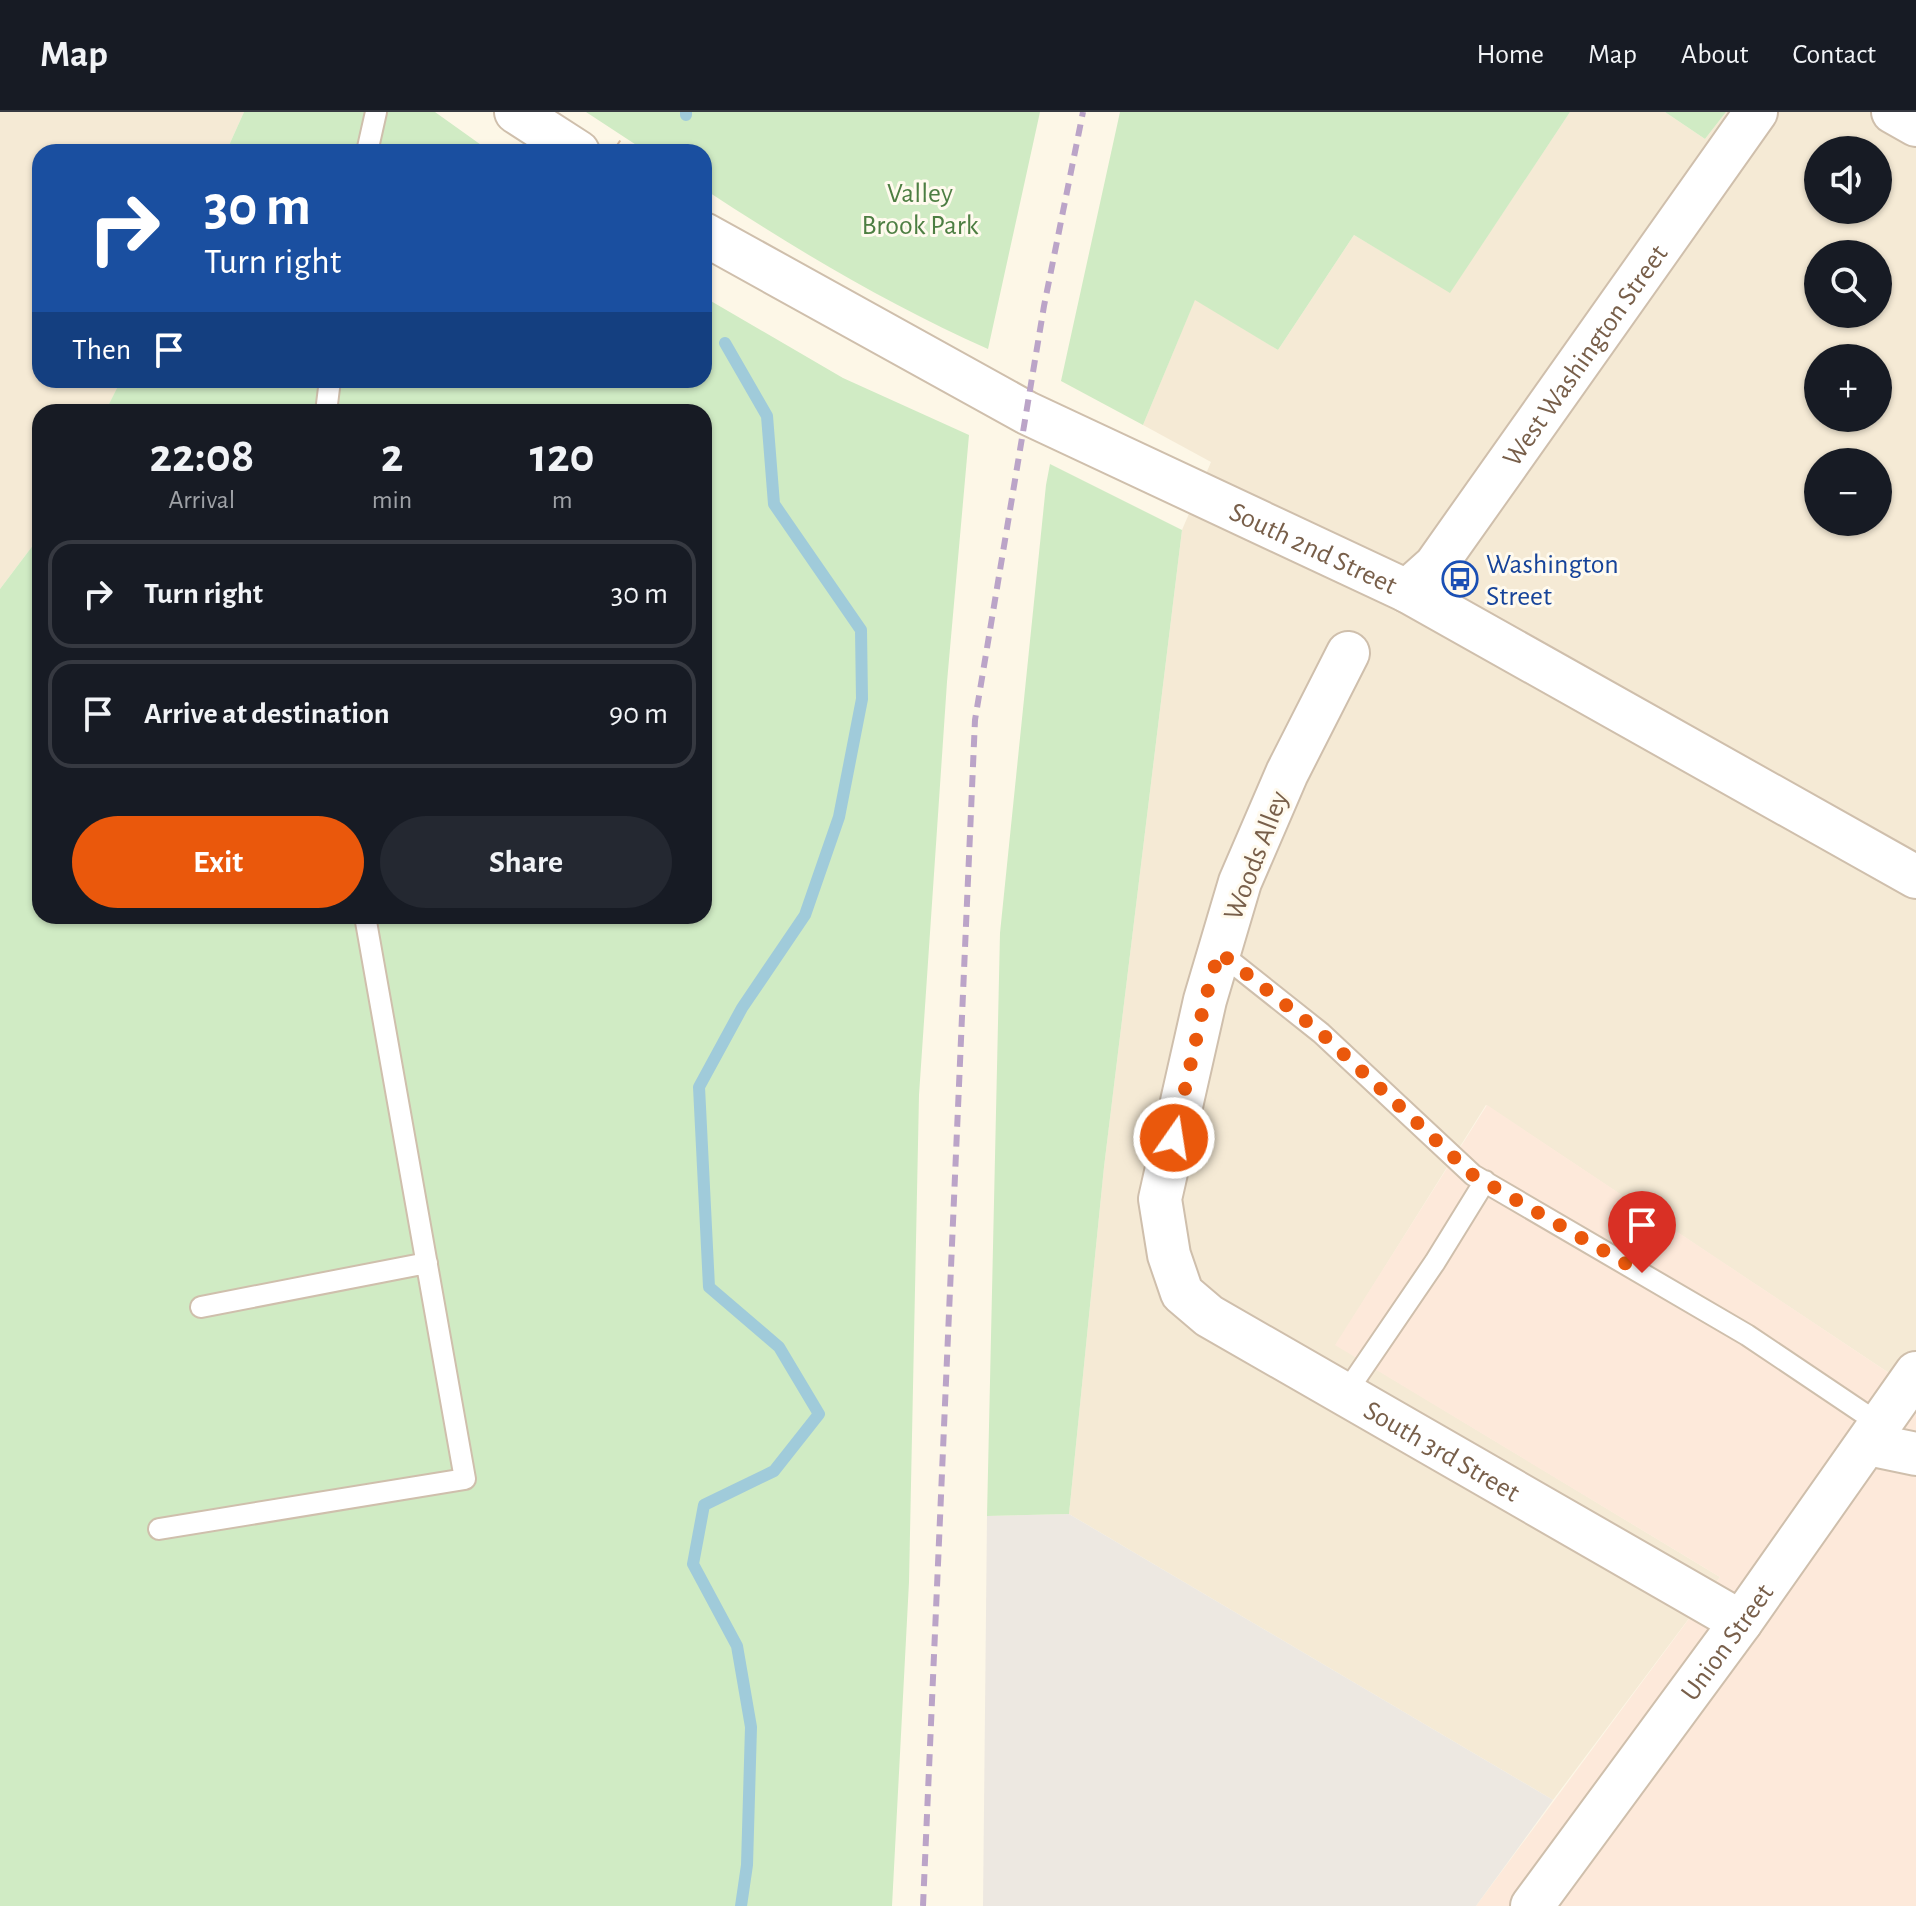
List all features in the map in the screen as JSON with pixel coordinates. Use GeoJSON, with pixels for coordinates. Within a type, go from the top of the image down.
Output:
{"type":"FeatureCollection","features":[{"type":"Feature","properties":{"kind":"street"},"geometry":{"type":"LineString","coordinates":[[516,112],[566,144]]}},
{"type":"Feature","properties":{"kind":"street","name":"West Washington Street"},"geometry":{"type":"LineString","coordinates":[[1407,591],[1435,566],[1756,112]]}},
{"type":"Feature","properties":{"kind":"street"},"geometry":{"type":"LineString","coordinates":[[1893,112],[1916,125]]}},
{"type":"Feature","properties":{"kind":"street","name":"South 2nd Street"},"geometry":{"type":"LineString","coordinates":[[712,238],[1027,413],[1407,591],[1916,877]]}},
{"type":"Feature","properties":{"kind":"street","name":"Woods Alley"},"geometry":{"type":"LineString","coordinates":[[1169,1255],[1160,1199],[1205,1000],[1219,952],[1240,882],[1287,773],[1348,653]]}},
{"type":"Feature","properties":{"kind":"street","name":"South 3rd Street"},"geometry":{"type":"LineString","coordinates":[[1169,1255],[1182,1293],[1209,1316],[1741,1622]]}},
{"type":"Feature","properties":{"kind":"street","name":"Union Street"},"geometry":{"type":"LineString","coordinates":[[1532,1906],[1741,1622],[1916,1373]]}},
{"type":"Feature","properties":{"kind":"street"},"geometry":{"type":"LineString","coordinates":[[1874,1434],[1916,1454]]}},
{"type":"Feature","properties":{"kind":"lane"},"geometry":{"type":"LineString","coordinates":[[369,144],[376,112]]}},
{"type":"Feature","properties":{"kind":"lane"},"geometry":{"type":"LineString","coordinates":[[159,1529],[465,1479],[366,924]]}},
{"type":"Feature","properties":{"kind":"lane"},"geometry":{"type":"LineString","coordinates":[[1219,952],[1321,1033],[1473,1175],[1747,1335],[1874,1434]]}},
{"type":"Feature","properties":{"kind":"lane"},"geometry":{"type":"LineString","coordinates":[[1345,1394],[1435,1262],[1485,1181]]}},
{"type":"Feature","properties":{"kind":"lane"},"geometry":{"type":"LineString","coordinates":[[201,1307],[427,1263]]}},
{"type":"Feature","properties":{"kind":"shaded area"},"geometry":{"type":"Polygon","coordinates":[[[0,112],[244,112],[230,144],[32,144],[32,388],[117,388],[109,404],[32,404],[32,547],[0,589],[0,112]]]}},
{"type":"Feature","properties":{"kind":"shaded area"},"geometry":{"type":"Polygon","coordinates":[[[1570,112],[1665,112],[1705,139],[1726,112],[1916,112],[1916,1391],[1486,1105],[1336,1345],[1720,1577],[1553,1800],[1069,1514],[1104,1167],[1182,530],[1211,462],[1143,425],[1195,299],[1278,350],[1354,235],[1450,292],[1570,112]]]}},
{"type":"Feature","properties":{"kind":"shaded area"},"geometry":{"type":"Polygon","coordinates":[[[1487,1105],[1916,1391],[1916,1906],[1476,1906],[1720,1577],[1335,1345],[1487,1105]]]}},
{"type":"Feature","properties":{"kind":"shaded area"},"geometry":{"type":"Polygon","coordinates":[[[1069,1514],[1553,1800],[1476,1906],[983,1906],[987,1516],[1069,1514]]]}},
{"type":"Feature","properties":{"kind":"green space"},"geometry":{"type":"Polygon","coordinates":[[[244,112],[435,112],[480,144],[230,144],[244,112]]]}},
{"type":"Feature","properties":{"kind":"green space","name":"Valley Brook Park"},"geometry":{"type":"Polygon","coordinates":[[[586,112],[1040,112],[988,349],[843,275],[712,194],[712,144],[635,144],[586,112]]]}},
{"type":"Feature","properties":{"kind":"green space"},"geometry":{"type":"Polygon","coordinates":[[[1120,112],[1570,112],[1450,293],[1354,235],[1278,350],[1195,300],[1143,425],[1061,381],[1120,112]]]}},
{"type":"Feature","properties":{"kind":"green space"},"geometry":{"type":"Polygon","coordinates":[[[1665,112],[1726,112],[1705,139],[1665,112]]]}},
{"type":"Feature","properties":{"kind":"green space"},"geometry":{"type":"Polygon","coordinates":[[[712,302],[843,378],[969,435],[947,682],[919,1095],[909,1582],[892,1906],[0,1906],[0,589],[32,547],[32,924],[712,924],[712,404],[109,404],[117,388],[712,388],[712,302]]]}},
{"type":"Feature","properties":{"kind":"green space"},"geometry":{"type":"Polygon","coordinates":[[[1050,464],[1182,530],[1104,1167],[1069,1514],[987,1516],[1000,933],[1050,464]]]}},
{"type":"Feature","properties":{"kind":"waterway"},"geometry":{"type":"LineString","coordinates":[[725,343],[767,416],[774,504],[861,630],[862,699],[839,817],[805,915],[742,1008],[699,1087],[709,1287],[779,1347],[819,1414],[774,1471],[704,1505],[693,1564],[737,1646],[751,1727],[747,1865],[741,1906]]}},
{"type":"Feature","properties":{"kind":"railway"},"geometry":{"type":"LineString","coordinates":[[923,1906],[975,720],[1044,306],[1083,112]]}},
{"type":"Feature","properties":{"kind":"place","name":"Washington Street"},"geometry":{"type":"Point","coordinates":[1460,579]}},
{"type":"Feature","properties":{"kind":"route"},"geometry":{"type":"LineString","coordinates":[[1174,1138],[1219,952],[1321,1033],[1473,1175],[1642,1273]]}}]}
